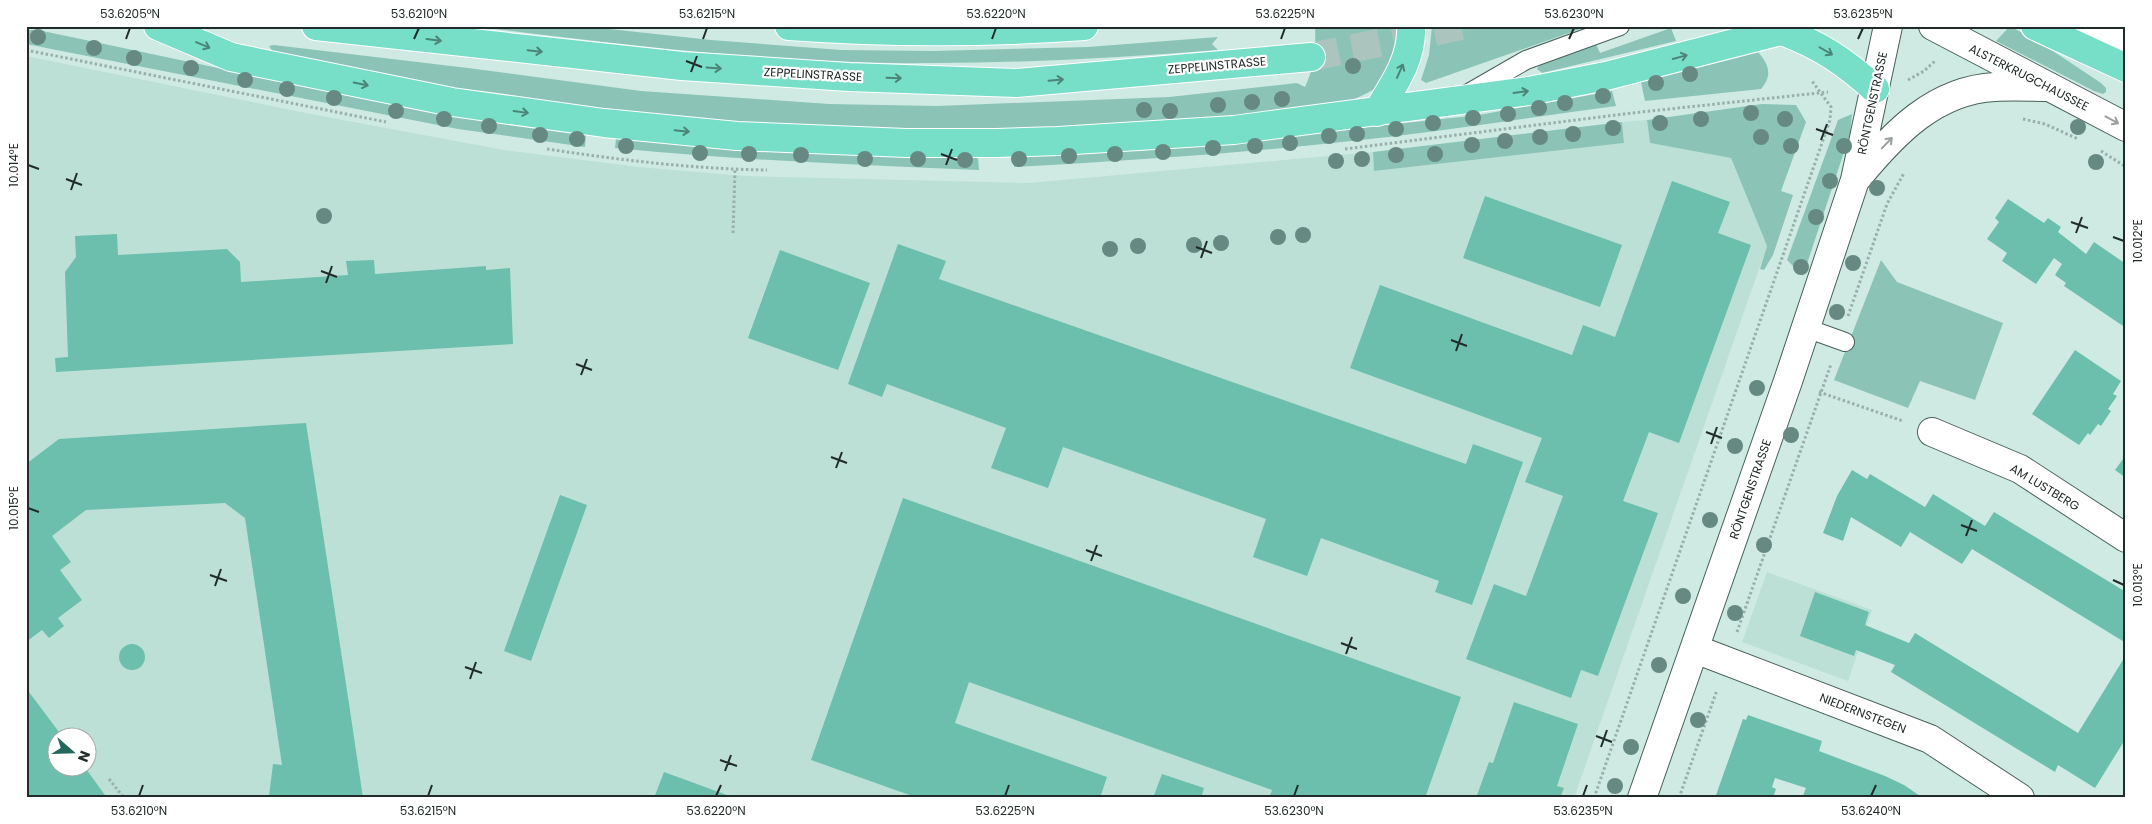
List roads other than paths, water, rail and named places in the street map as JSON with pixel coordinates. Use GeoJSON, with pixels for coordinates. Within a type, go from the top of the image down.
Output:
{"type":"FeatureCollection","features":[{"type":"Feature","properties":{"kind":"highway"},"geometry":{"type":"LineString","coordinates":[[158,26],[231,57],[452,102],[604,123],[737,136],[906,143],[1058,141],[1234,130],[1377,112],[1529,91],[1606,76],[1791,28],[1835,56],[1875,89]]}},
{"type":"Feature","properties":{"kind":"highway","name":"ZEPPELINSTRASSE"},"geometry":{"type":"LineString","coordinates":[[316,26],[682,66],[1016,83],[1311,57]]}},
{"type":"Feature","properties":{"kind":"highway"},"geometry":{"type":"LineString","coordinates":[[789,26],[847,30],[1010,32],[1084,26]]}},
{"type":"Feature","properties":{"kind":"highway"},"geometry":{"type":"LineString","coordinates":[[1377,112],[1402,71],[1412,38],[1410,26]]}},
{"type":"Feature","properties":{"kind":"highway"},"geometry":{"type":"LineString","coordinates":[[2035,26],[2126,67]]}},
{"type":"Feature","properties":{"kind":"street","name":"RÖNTGENSTRASSE"},"geometry":{"type":"LineString","coordinates":[[1642,798],[1788,381],[1855,180],[1888,26]]}},
{"type":"Feature","properties":{"kind":"street","name":"ALSTERKRUGCHAUSSEE"},"geometry":{"type":"LineString","coordinates":[[1933,26],[2126,127]]}},
{"type":"Feature","properties":{"kind":"street"},"geometry":{"type":"LineString","coordinates":[[2075,26],[2126,67]]}},
{"type":"Feature","properties":{"kind":"street"},"geometry":{"type":"LineString","coordinates":[[2113,26],[2126,57]]}},
{"type":"Feature","properties":{"kind":"street","name":"RÖNTGENSTRASSE"},"geometry":{"type":"LineString","coordinates":[[1855,180],[1888,141],[1918,115],[1940,101],[1966,92],[1994,87],[2050,87]]}},
{"type":"Feature","properties":{"kind":"street","name":"AM LUSTBERG"},"geometry":{"type":"LineString","coordinates":[[1932,432],[2020,469],[2126,538]]}},
{"type":"Feature","properties":{"kind":"street","name":"NIEDERNSTEGEN"},"geometry":{"type":"LineString","coordinates":[[1695,649],[1930,739],[2020,798]]}},
{"type":"Feature","properties":{"kind":"lane"},"geometry":{"type":"LineString","coordinates":[[1456,101],[1526,60],[1620,26]]}},
{"type":"Feature","properties":{"kind":"lane"},"geometry":{"type":"LineString","coordinates":[[1806,328],[1842,341]]}},
{"type":"Feature","properties":{"kind":"tunnel"},"geometry":{"type":"LineString","coordinates":[[1311,57],[1461,26]]}}]}
